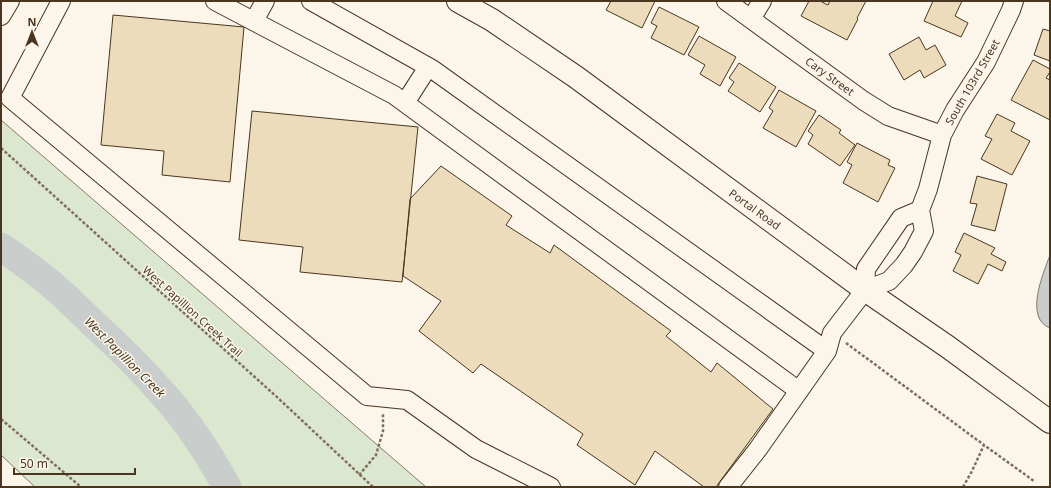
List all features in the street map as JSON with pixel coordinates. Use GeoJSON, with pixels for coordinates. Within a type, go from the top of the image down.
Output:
{"type":"FeatureCollection","features":[{"type":"Feature","properties":{"kind":"main road","name":"Portal Road"},"geometry":{"type":"LineString","coordinates":[[458,1],[492,20],[576,77],[865,290],[948,347],[1050,422]]}},
{"type":"Feature","properties":{"kind":"street"},"geometry":{"type":"LineString","coordinates":[[1,16],[10,1]]}},
{"type":"Feature","properties":{"kind":"street"},"geometry":{"type":"LineString","coordinates":[[61,1],[6,95],[367,396],[407,400],[476,449],[551,487]]}},
{"type":"Feature","properties":{"kind":"street"},"geometry":{"type":"LineString","coordinates":[[215,1],[394,95],[799,391]]}},
{"type":"Feature","properties":{"kind":"street"},"geometry":{"type":"LineString","coordinates":[[254,21],[264,1]]}},
{"type":"Feature","properties":{"kind":"street"},"geometry":{"type":"LineString","coordinates":[[311,1],[428,67],[827,351]]}},
{"type":"Feature","properties":{"kind":"street","name":"Cary Street"},"geometry":{"type":"LineString","coordinates":[[726,1],[864,101],[888,116],[942,135]]}},
{"type":"Feature","properties":{"kind":"street"},"geometry":{"type":"LineString","coordinates":[[751,19],[762,1]]}},
{"type":"Feature","properties":{"kind":"street","name":"South 103rd Street"},"geometry":{"type":"LineString","coordinates":[[920,210],[928,189],[942,135],[955,110],[986,62],[1014,1]]}},
{"type":"Feature","properties":{"kind":"street"},"geometry":{"type":"LineString","coordinates":[[405,103],[428,67]]}},
{"type":"Feature","properties":{"kind":"street"},"geometry":{"type":"LineString","coordinates":[[728,487],[758,449],[827,351],[832,333],[865,290],[889,281],[904,265],[924,231],[920,210],[901,218],[866,269],[865,290]]}},
{"type":"Feature","properties":{"kind":"path","name":"West Papillion Creek Trail"},"geometry":{"type":"LineString","coordinates":[[1,148],[272,393],[373,487]]}},
{"type":"Feature","properties":{"kind":"path"},"geometry":{"type":"LineString","coordinates":[[832,333],[1034,481]]}},
{"type":"Feature","properties":{"kind":"path"},"geometry":{"type":"LineString","coordinates":[[359,474],[376,455],[380,443],[383,431],[383,397]]}},
{"type":"Feature","properties":{"kind":"path"},"geometry":{"type":"LineString","coordinates":[[1,419],[81,487]]}},
{"type":"Feature","properties":{"kind":"path"},"geometry":{"type":"LineString","coordinates":[[963,487],[984,445]]}},
{"type":"Feature","properties":{"kind":"green space"},"geometry":{"type":"Polygon","coordinates":[[[1,120],[426,487],[35,487],[1,455],[1,120]]]}},
{"type":"Feature","properties":{"kind":"shaded area"},"geometry":{"type":"Polygon","coordinates":[[[1050,255],[1050,328],[1042,323],[1038,315],[1037,306],[1040,284],[1050,255]]]}},
{"type":"Feature","properties":{"kind":"building"},"geometry":{"type":"Polygon","coordinates":[[[611,1],[655,1],[642,28],[606,10],[611,1]]]}},
{"type":"Feature","properties":{"kind":"building"},"geometry":{"type":"Polygon","coordinates":[[[809,1],[820,1],[828,5],[830,1],[866,1],[847,40],[801,16],[809,1]]]}},
{"type":"Feature","properties":{"kind":"building"},"geometry":{"type":"Polygon","coordinates":[[[933,1],[962,1],[955,16],[968,23],[961,37],[924,21],[933,1]]]}},
{"type":"Feature","properties":{"kind":"building"},"geometry":{"type":"Polygon","coordinates":[[[659,7],[699,27],[684,55],[651,38],[657,26],[651,23],[659,7]]]}},
{"type":"Feature","properties":{"kind":"building"},"geometry":{"type":"Polygon","coordinates":[[[113,15],[244,27],[230,182],[162,175],[164,151],[101,145],[113,15]]]}},
{"type":"Feature","properties":{"kind":"building"},"geometry":{"type":"Polygon","coordinates":[[[1043,29],[1050,31],[1050,61],[1034,55],[1043,29]]]}},
{"type":"Feature","properties":{"kind":"building"},"geometry":{"type":"Polygon","coordinates":[[[699,36],[736,57],[720,86],[700,74],[705,65],[688,55],[699,36]]]}},
{"type":"Feature","properties":{"kind":"building"},"geometry":{"type":"Polygon","coordinates":[[[919,37],[926,50],[935,45],[946,65],[924,78],[920,70],[904,80],[889,54],[919,37]]]}},
{"type":"Feature","properties":{"kind":"building"},"geometry":{"type":"Polygon","coordinates":[[[1033,60],[1050,69],[1050,72],[1046,78],[1050,80],[1050,120],[1011,100],[1033,60]]]}},
{"type":"Feature","properties":{"kind":"building"},"geometry":{"type":"Polygon","coordinates":[[[739,63],[776,87],[760,112],[728,91],[734,82],[729,78],[739,63]]]}},
{"type":"Feature","properties":{"kind":"building"},"geometry":{"type":"Polygon","coordinates":[[[779,90],[816,111],[796,147],[763,128],[773,111],[769,108],[779,90]]]}},
{"type":"Feature","properties":{"kind":"building"},"geometry":{"type":"Polygon","coordinates":[[[252,111],[418,127],[402,282],[300,272],[303,247],[239,240],[252,111]]]}},
{"type":"Feature","properties":{"kind":"building"},"geometry":{"type":"Polygon","coordinates":[[[997,114],[1015,123],[1011,131],[1030,141],[1012,175],[981,159],[992,139],[985,136],[997,114]]]}},
{"type":"Feature","properties":{"kind":"building"},"geometry":{"type":"Polygon","coordinates":[[[819,115],[841,130],[839,133],[855,145],[840,166],[808,144],[813,135],[808,131],[819,115]]]}},
{"type":"Feature","properties":{"kind":"building"},"geometry":{"type":"Polygon","coordinates":[[[857,143],[890,160],[888,165],[895,168],[878,202],[843,183],[852,165],[847,162],[857,143]]]}},
{"type":"Feature","properties":{"kind":"building"},"geometry":{"type":"Polygon","coordinates":[[[441,166],[512,216],[506,225],[550,253],[554,245],[671,331],[666,336],[711,372],[717,363],[773,409],[716,487],[704,487],[655,451],[635,485],[577,445],[583,434],[481,364],[473,373],[419,331],[441,301],[403,276],[410,199],[441,166]]]}},
{"type":"Feature","properties":{"kind":"building"},"geometry":{"type":"Polygon","coordinates":[[[977,176],[1007,184],[995,231],[971,225],[977,204],[970,203],[977,176]]]}},
{"type":"Feature","properties":{"kind":"building"},"geometry":{"type":"Polygon","coordinates":[[[964,233],[995,248],[991,254],[1006,262],[1002,271],[988,264],[978,284],[953,271],[961,255],[955,252],[964,233]]]}},
{"type":"Feature","properties":{"kind":"waterway","name":"West Papillion Creek"},"geometry":{"type":"LineString","coordinates":[[1,247],[58,290],[131,359],[172,405],[189,427],[213,462],[227,487]]}}]}
